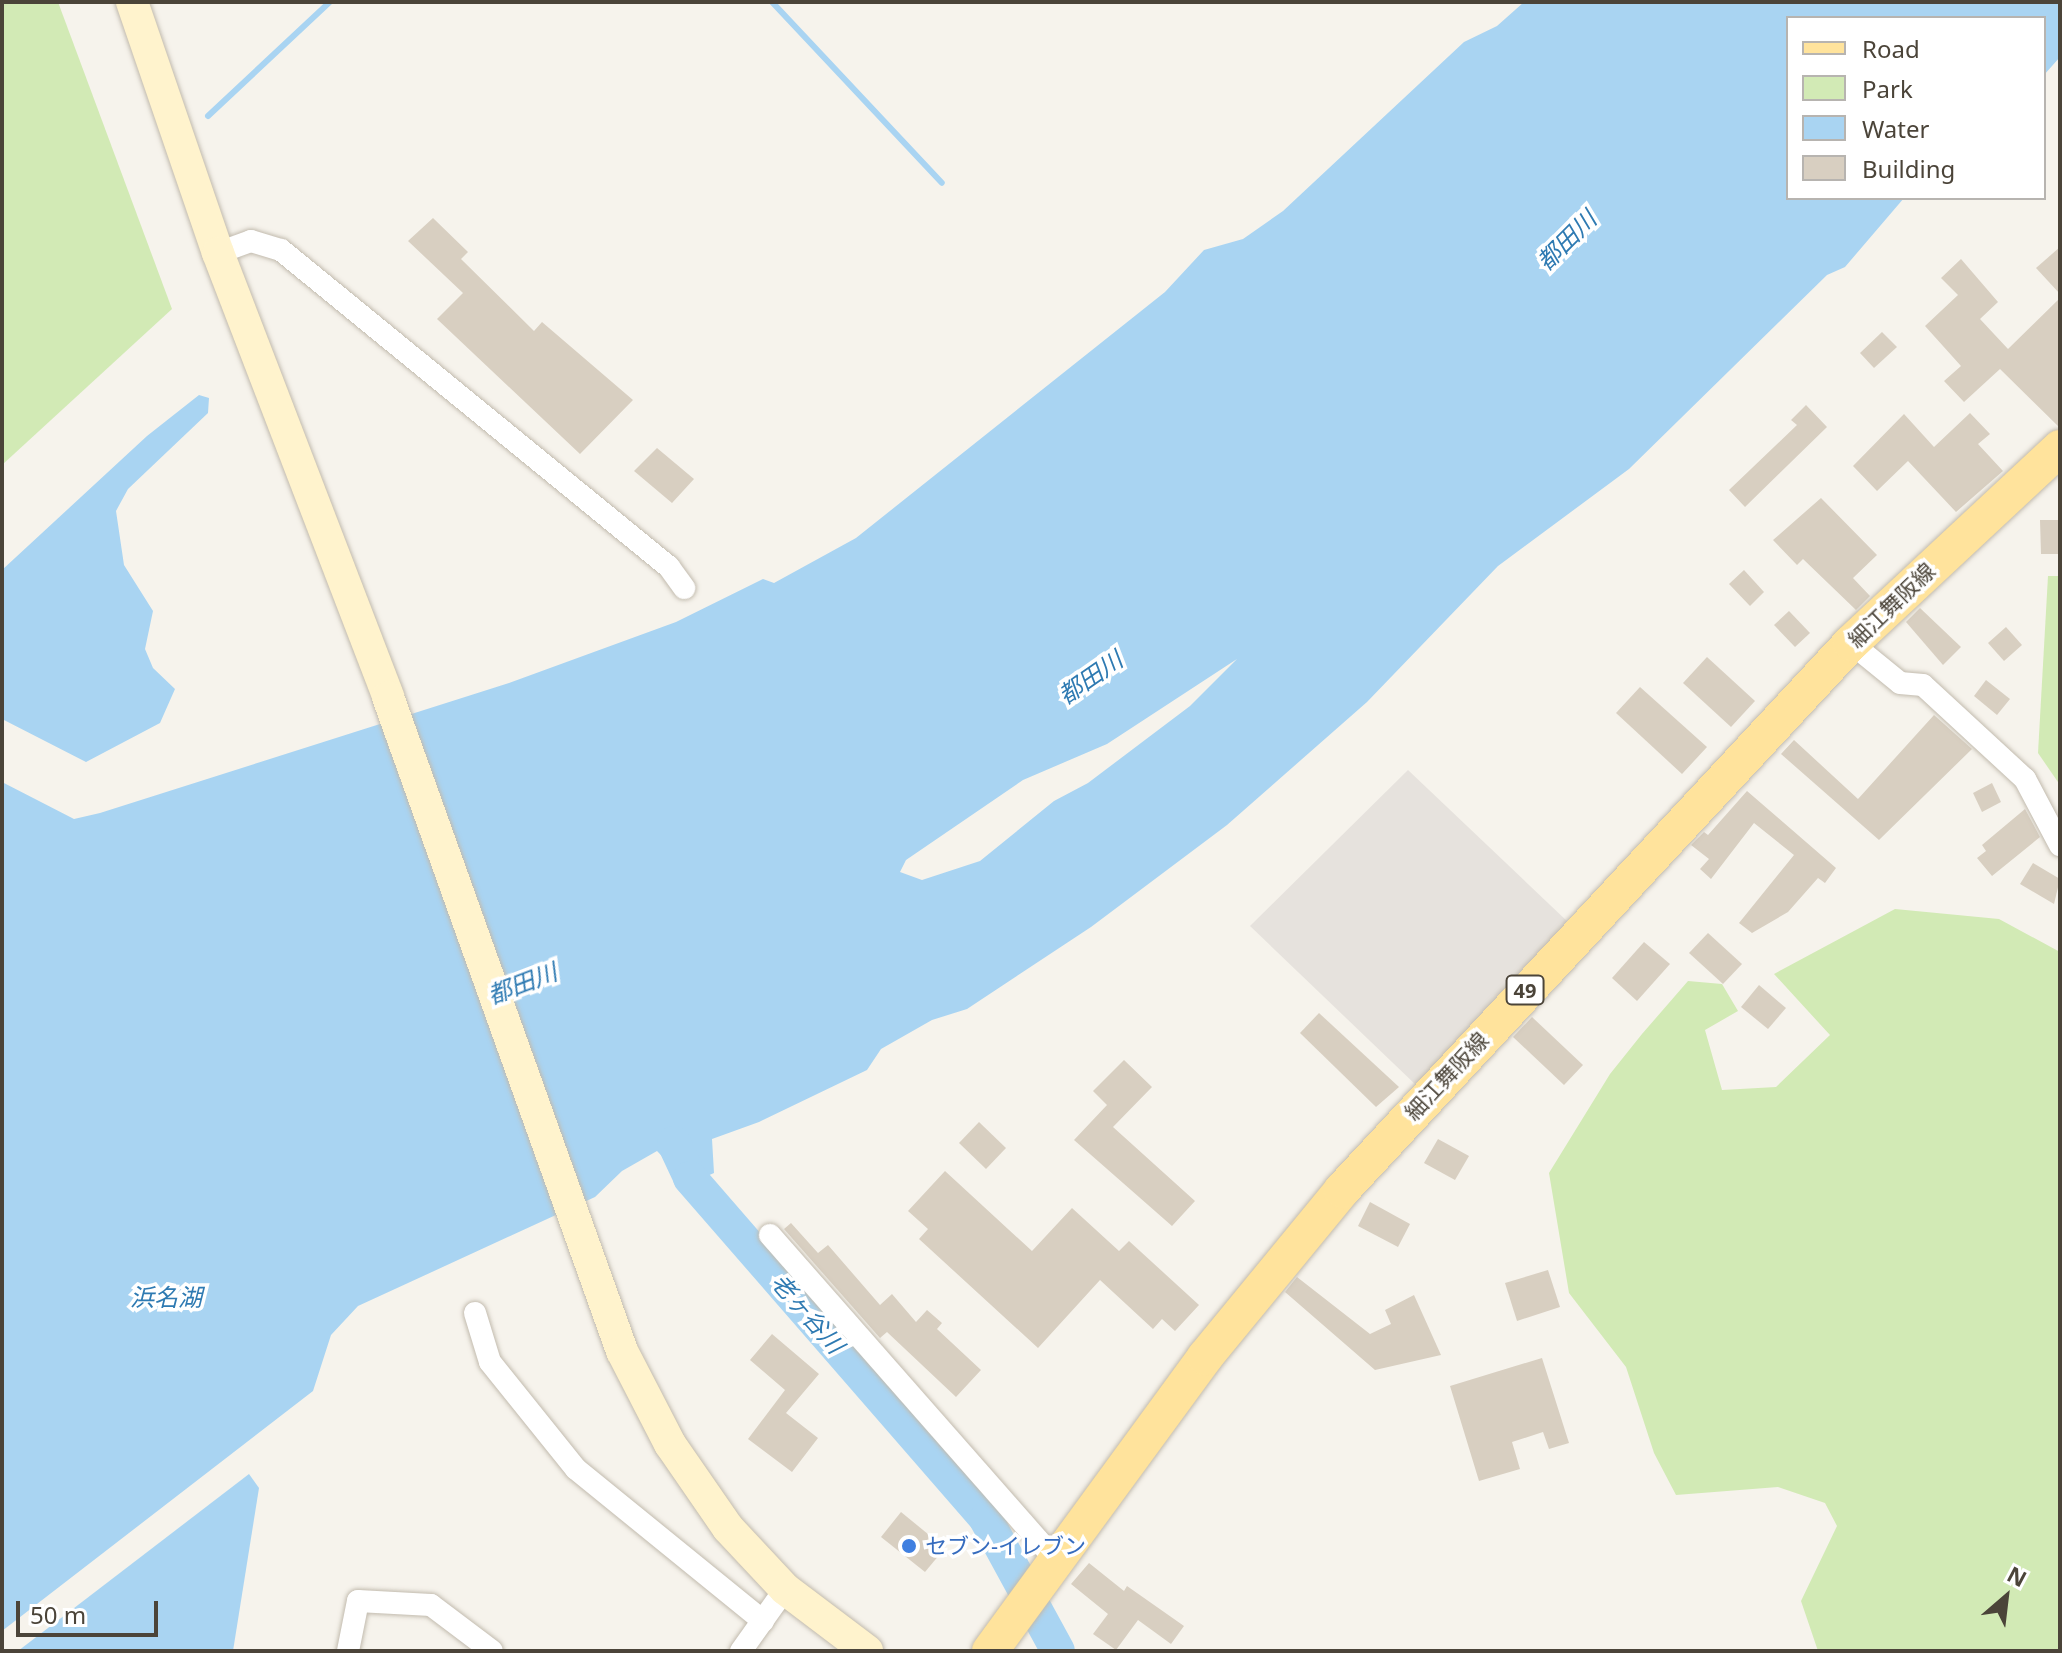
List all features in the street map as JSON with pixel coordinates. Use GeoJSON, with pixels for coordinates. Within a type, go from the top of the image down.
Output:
{"type":"FeatureCollection","features":[{"type":"Feature","properties":{"kind":"main road","name":"細江舞阪線"},"geometry":{"type":"LineString","coordinates":[[990,1651],[1205,1357],[1342,1190],[1851,643],[2060,448]]}},
{"type":"Feature","properties":{"kind":"street"},"geometry":{"type":"LineString","coordinates":[[132,2],[218,253],[388,697],[622,1351],[670,1444],[728,1528],[785,1589],[867,1651]]}},
{"type":"Feature","properties":{"kind":"street"},"geometry":{"type":"LineString","coordinates":[[218,253],[251,241],[281,250],[669,567],[684,588]]}},
{"type":"Feature","properties":{"kind":"street"},"geometry":{"type":"LineString","coordinates":[[1851,643],[1900,683],[1923,685],[2025,779],[2060,845]]}},
{"type":"Feature","properties":{"kind":"street"},"geometry":{"type":"LineString","coordinates":[[770,1235],[1049,1570]]}},
{"type":"Feature","properties":{"kind":"street"},"geometry":{"type":"LineString","coordinates":[[475,1313],[490,1362],[576,1469],[763,1621]]}},
{"type":"Feature","properties":{"kind":"street"},"geometry":{"type":"LineString","coordinates":[[741,1651],[785,1589]]}},
{"type":"Feature","properties":{"kind":"street"},"geometry":{"type":"LineString","coordinates":[[348,1651],[358,1601],[431,1605],[492,1651]]}},
{"type":"Feature","properties":{"kind":"shaded area"},"geometry":{"type":"Polygon","coordinates":[[[1408,770],[1568,922],[1417,1086],[1250,926],[1408,770]]]}},
{"type":"Feature","properties":{"kind":"green space"},"geometry":{"type":"Polygon","coordinates":[[[2,2],[58,2],[172,309],[2,465],[2,2]]]}},
{"type":"Feature","properties":{"kind":"green space"},"geometry":{"type":"Polygon","coordinates":[[[2048,576],[2060,576],[2060,785],[2038,753],[2048,576]]]}},
{"type":"Feature","properties":{"kind":"green space"},"geometry":{"type":"Polygon","coordinates":[[[1895,909],[1999,919],[2060,952],[2060,1651],[1818,1651],[1801,1601],[1837,1526],[1825,1503],[1778,1487],[1676,1495],[1654,1453],[1626,1367],[1569,1293],[1549,1173],[1610,1074],[1642,1034],[1688,981],[1722,984],[1738,1011],[1705,1030],[1722,1090],[1776,1087],[1830,1035],[1774,974],[1895,909]]]}},
{"type":"Feature","properties":{"kind":"water"},"geometry":{"type":"Polygon","coordinates":[[[1524,2],[2060,2],[2060,57],[2046,73],[2046,16],[1786,16],[1786,200],[1902,200],[1845,267],[1827,275],[1629,469],[1498,566],[1367,702],[1227,825],[1091,927],[967,1009],[932,1020],[881,1049],[867,1070],[759,1122],[712,1139],[714,1173],[689,1184],[657,1151],[622,1171],[595,1197],[358,1306],[331,1335],[313,1391],[2,1631],[2,782],[74,819],[100,813],[509,683],[676,622],[763,579],[774,583],[856,538],[1165,292],[1204,250],[1243,239],[1283,211],[1464,42],[1497,26],[1524,2]],[[1237,659],[1107,744],[1023,780],[906,860],[900,872],[922,880],[980,861],[1054,801],[1088,783],[1190,706],[1237,659]]]}},
{"type":"Feature","properties":{"kind":"water"},"geometry":{"type":"Polygon","coordinates":[[[199,395],[209,398],[208,413],[128,489],[116,511],[124,565],[153,611],[145,649],[153,668],[175,689],[160,723],[86,762],[2,719],[2,570],[147,436],[199,395]]]}},
{"type":"Feature","properties":{"kind":"water"},"geometry":{"type":"Polygon","coordinates":[[[249,1474],[259,1488],[233,1651],[18,1651],[249,1474]]]}},
{"type":"Feature","properties":{"kind":"building"},"geometry":{"type":"Polygon","coordinates":[[[433,218],[468,252],[461,259],[534,331],[542,322],[633,400],[580,454],[437,319],[463,293],[408,241],[433,218]]]}},
{"type":"Feature","properties":{"kind":"building"},"geometry":{"type":"Polygon","coordinates":[[[2060,247],[2060,294],[2036,268],[2060,247]]]}},
{"type":"Feature","properties":{"kind":"building"},"geometry":{"type":"Polygon","coordinates":[[[1961,259],[1998,302],[1980,319],[2008,349],[2060,298],[2060,428],[2000,369],[1964,402],[1944,381],[1961,366],[1925,326],[1958,295],[1941,278],[1961,259]]]}},
{"type":"Feature","properties":{"kind":"building"},"geometry":{"type":"Polygon","coordinates":[[[1882,332],[1897,347],[1874,368],[1860,353],[1882,332]]]}},
{"type":"Feature","properties":{"kind":"building"},"geometry":{"type":"Polygon","coordinates":[[[1806,405],[1827,427],[1745,507],[1729,490],[1797,425],[1791,420],[1806,405]]]}},
{"type":"Feature","properties":{"kind":"building"},"geometry":{"type":"Polygon","coordinates":[[[1970,413],[1990,434],[1978,444],[2003,471],[1956,512],[1908,461],[1877,491],[1853,466],[1904,414],[1934,447],[1970,413]]]}},
{"type":"Feature","properties":{"kind":"building"},"geometry":{"type":"Polygon","coordinates":[[[657,448],[694,479],[672,503],[634,471],[657,448]]]}},
{"type":"Feature","properties":{"kind":"building"},"geometry":{"type":"Polygon","coordinates":[[[1821,498],[1877,555],[1853,578],[1870,596],[1856,610],[1803,559],[1797,565],[1773,540],[1821,498]]]}},
{"type":"Feature","properties":{"kind":"building"},"geometry":{"type":"Polygon","coordinates":[[[2040,520],[2060,520],[2060,554],[2041,554],[2040,520]]]}},
{"type":"Feature","properties":{"kind":"building"},"geometry":{"type":"Polygon","coordinates":[[[1744,570],[1764,592],[1750,606],[1729,584],[1744,570]]]}},
{"type":"Feature","properties":{"kind":"building"},"geometry":{"type":"Polygon","coordinates":[[[1920,608],[1961,647],[1943,665],[1906,622],[1920,608]]]}},
{"type":"Feature","properties":{"kind":"building"},"geometry":{"type":"Polygon","coordinates":[[[1789,611],[1810,633],[1795,647],[1774,625],[1789,611]]]}},
{"type":"Feature","properties":{"kind":"building"},"geometry":{"type":"Polygon","coordinates":[[[2006,627],[2022,645],[2004,661],[1988,643],[2006,627]]]}},
{"type":"Feature","properties":{"kind":"building"},"geometry":{"type":"Polygon","coordinates":[[[1707,657],[1755,701],[1731,727],[1683,683],[1707,657]]]}},
{"type":"Feature","properties":{"kind":"building"},"geometry":{"type":"Polygon","coordinates":[[[1986,680],[2010,699],[1997,715],[1974,696],[1986,680]]]}},
{"type":"Feature","properties":{"kind":"building"},"geometry":{"type":"Polygon","coordinates":[[[1640,687],[1707,747],[1682,774],[1616,713],[1640,687]]]}},
{"type":"Feature","properties":{"kind":"building"},"geometry":{"type":"Polygon","coordinates":[[[1934,715],[1972,749],[1879,840],[1781,754],[1794,740],[1858,799],[1934,715]]]}},
{"type":"Feature","properties":{"kind":"building"},"geometry":{"type":"Polygon","coordinates":[[[1992,783],[2001,802],[1982,812],[1973,793],[1992,783]]]}},
{"type":"Feature","properties":{"kind":"building"},"geometry":{"type":"Polygon","coordinates":[[[1747,791],[1836,868],[1825,883],[1818,878],[1788,912],[1752,933],[1739,923],[1794,855],[1754,823],[1711,879],[1700,869],[1709,859],[1691,845],[1704,832],[1708,835],[1747,791]]]}},
{"type":"Feature","properties":{"kind":"building"},"geometry":{"type":"Polygon","coordinates":[[[2025,809],[2040,837],[1992,876],[1977,858],[1986,851],[1982,845],[2025,809]]]}},
{"type":"Feature","properties":{"kind":"building"},"geometry":{"type":"Polygon","coordinates":[[[2033,863],[2060,879],[2054,904],[2020,884],[2033,863]]]}},
{"type":"Feature","properties":{"kind":"building"},"geometry":{"type":"Polygon","coordinates":[[[1708,933],[1742,964],[1723,984],[1689,953],[1708,933]]]}},
{"type":"Feature","properties":{"kind":"building"},"geometry":{"type":"Polygon","coordinates":[[[1644,942],[1670,964],[1637,1001],[1612,978],[1644,942]]]}},
{"type":"Feature","properties":{"kind":"building"},"geometry":{"type":"Polygon","coordinates":[[[1759,985],[1786,1008],[1768,1029],[1741,1007],[1759,985]]]}},
{"type":"Feature","properties":{"kind":"building"},"geometry":{"type":"Polygon","coordinates":[[[1319,1013],[1399,1087],[1376,1107],[1300,1033],[1319,1013]]]}},
{"type":"Feature","properties":{"kind":"building"},"geometry":{"type":"Polygon","coordinates":[[[1532,1017],[1583,1065],[1564,1085],[1513,1037],[1532,1017]]]}},
{"type":"Feature","properties":{"kind":"building"},"geometry":{"type":"Polygon","coordinates":[[[1124,1060],[1152,1087],[1113,1127],[1195,1201],[1172,1226],[1074,1140],[1107,1105],[1093,1091],[1124,1060]]]}},
{"type":"Feature","properties":{"kind":"building"},"geometry":{"type":"Polygon","coordinates":[[[979,1122],[1006,1148],[986,1169],[959,1143],[979,1122]]]}},
{"type":"Feature","properties":{"kind":"building"},"geometry":{"type":"Polygon","coordinates":[[[1438,1139],[1469,1156],[1455,1180],[1424,1163],[1438,1139]]]}},
{"type":"Feature","properties":{"kind":"building"},"geometry":{"type":"Polygon","coordinates":[[[945,1171],[1032,1251],[1072,1208],[1119,1251],[1129,1241],[1199,1305],[1175,1331],[1162,1319],[1153,1329],[1100,1280],[1038,1348],[919,1239],[928,1229],[908,1211],[945,1171]]]}},
{"type":"Feature","properties":{"kind":"building"},"geometry":{"type":"Polygon","coordinates":[[[1370,1202],[1410,1224],[1398,1247],[1358,1226],[1370,1202]]]}},
{"type":"Feature","properties":{"kind":"building"},"geometry":{"type":"Polygon","coordinates":[[[791,1223],[818,1253],[828,1245],[880,1305],[892,1294],[916,1322],[927,1310],[942,1323],[937,1329],[981,1370],[956,1397],[887,1332],[880,1338],[784,1229],[791,1223]]]}},
{"type":"Feature","properties":{"kind":"building"},"geometry":{"type":"Polygon","coordinates":[[[1548,1270],[1560,1307],[1517,1321],[1505,1283],[1548,1270]]]}},
{"type":"Feature","properties":{"kind":"building"},"geometry":{"type":"Polygon","coordinates":[[[1297,1277],[1370,1334],[1391,1324],[1385,1310],[1414,1295],[1441,1355],[1375,1370],[1285,1292],[1297,1277]]]}},
{"type":"Feature","properties":{"kind":"building"},"geometry":{"type":"Polygon","coordinates":[[[772,1334],[819,1374],[786,1413],[818,1438],[792,1472],[748,1439],[785,1390],[750,1360],[772,1334]]]}},
{"type":"Feature","properties":{"kind":"building"},"geometry":{"type":"Polygon","coordinates":[[[1542,1358],[1569,1443],[1549,1449],[1543,1432],[1512,1442],[1520,1469],[1479,1481],[1450,1386],[1542,1358]]]}},
{"type":"Feature","properties":{"kind":"building"},"geometry":{"type":"Polygon","coordinates":[[[901,1512],[945,1548],[925,1572],[881,1537],[901,1512]]]}},
{"type":"Feature","properties":{"kind":"building"},"geometry":{"type":"Polygon","coordinates":[[[1089,1563],[1124,1591],[1127,1586],[1184,1626],[1171,1644],[1138,1620],[1116,1650],[1093,1634],[1108,1614],[1071,1584],[1089,1563]]]}},
{"type":"Feature","properties":{"kind":"waterway"},"geometry":{"type":"LineString","coordinates":[[208,116],[330,2]]}},
{"type":"Feature","properties":{"kind":"waterway"},"geometry":{"type":"LineString","coordinates":[[772,2],[942,183]]}},
{"type":"Feature","properties":{"kind":"waterway","name":"老ヶ谷川"},"geometry":{"type":"LineString","coordinates":[[674,1143],[690,1178],[986,1519],[1058,1651]]}},
{"type":"Feature","properties":{"kind":"place","name":"セブン-イレブン"},"geometry":{"type":"Point","coordinates":[909,1546]}},
{"type":"Feature","properties":{"kind":"water label","name":"都田川"},"geometry":{"type":"Point","coordinates":[1566,240]}},
{"type":"Feature","properties":{"kind":"water label","name":"都田川"},"geometry":{"type":"Point","coordinates":[1090,677]}},
{"type":"Feature","properties":{"kind":"water label","name":"都田川"},"geometry":{"type":"Point","coordinates":[522,983]}},
{"type":"Feature","properties":{"kind":"water label","name":"浜名湖"},"geometry":{"type":"Point","coordinates":[166,1297]}}]}
